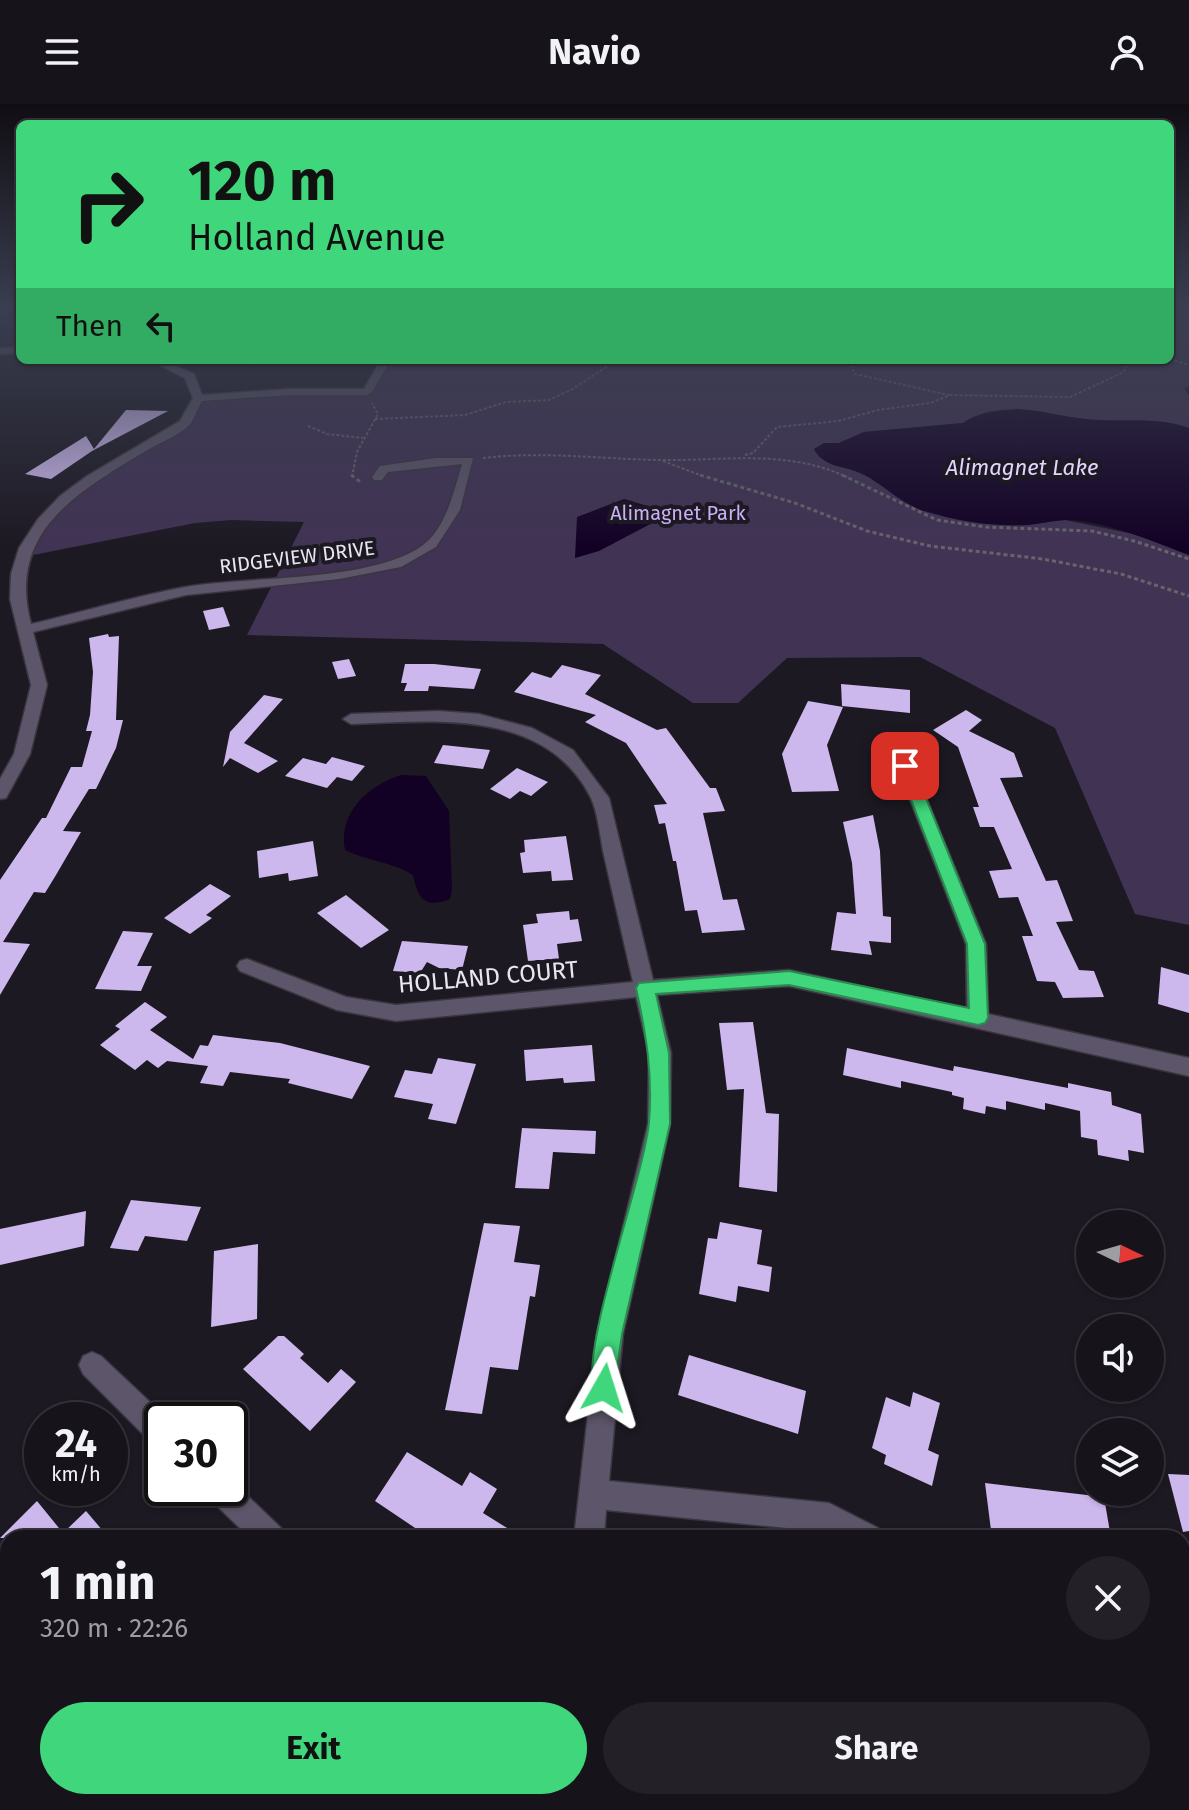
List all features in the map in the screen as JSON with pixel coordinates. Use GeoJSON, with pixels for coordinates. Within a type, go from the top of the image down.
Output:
{"type":"FeatureCollection","features":[{"type":"Feature","properties":{"kind":"street"},"geometry":{"type":"LineString","coordinates":[[0,794],[22,754],[39,685],[17,599],[18,574],[26,548],[43,522],[64,499],[91,479],[185,423],[198,398],[195,389]]}},
{"type":"Feature","properties":{"kind":"street"},"geometry":{"type":"LineString","coordinates":[[198,398],[365,392],[367,389]]}},
{"type":"Feature","properties":{"kind":"street"},"geometry":{"type":"LineString","coordinates":[[374,481],[384,469],[406,464],[442,459],[469,461]]}},
{"type":"Feature","properties":{"kind":"street","name":"RIDGEVIEW DRIVE"},"geometry":{"type":"LineString","coordinates":[[27,629],[186,591],[339,575],[396,564],[429,547],[454,510],[469,461]]}},
{"type":"Feature","properties":{"kind":"street"},"geometry":{"type":"LineString","coordinates":[[351,719],[438,716],[479,719],[526,731],[567,754],[600,798],[660,1053],[659,1124],[610,1334],[590,1530]]}},
{"type":"Feature","properties":{"kind":"street"},"geometry":{"type":"LineString","coordinates":[[905,766],[976,944],[978,1018]]}},
{"type":"Feature","properties":{"kind":"street","name":"HOLLAND COURT"},"geometry":{"type":"LineString","coordinates":[[247,966],[344,1004],[396,1013],[646,988],[789,978],[1189,1067]]}},
{"type":"Feature","properties":{"kind":"street"},"geometry":{"type":"LineString","coordinates":[[92,1365],[144,1416]]}},
{"type":"Feature","properties":{"kind":"street"},"geometry":{"type":"LineString","coordinates":[[592,1494],[829,1518],[852,1530]]}},
{"type":"Feature","properties":{"kind":"street"},"geometry":{"type":"LineString","coordinates":[[238,1506],[263,1530]]}},
{"type":"Feature","properties":{"kind":"path"},"geometry":{"type":"LineString","coordinates":[[375,419],[465,415],[506,402],[549,400],[573,389]]}},
{"type":"Feature","properties":{"kind":"path"},"geometry":{"type":"LineString","coordinates":[[921,389],[950,395],[1070,397],[1088,389]]}},
{"type":"Feature","properties":{"kind":"path"},"geometry":{"type":"LineString","coordinates":[[365,392],[378,410],[351,476],[374,481]]}},
{"type":"Feature","properties":{"kind":"path"},"geometry":{"type":"LineString","coordinates":[[469,461],[521,453],[661,460],[739,456],[753,453],[777,427],[838,421],[890,408],[930,403],[950,395]]}},
{"type":"Feature","properties":{"kind":"path"},"geometry":{"type":"LineString","coordinates":[[308,426],[327,434],[364,439]]}},
{"type":"Feature","properties":{"kind":"path"},"geometry":{"type":"LineString","coordinates":[[739,456],[817,466],[860,482],[883,497],[934,520],[1006,529],[1095,531],[1189,559]]}},
{"type":"Feature","properties":{"kind":"path"},"geometry":{"type":"LineString","coordinates":[[661,460],[725,484],[795,503],[867,531],[930,546],[1043,559],[1133,577],[1189,596]]}},
{"type":"Feature","properties":{"kind":"green space","name":"Alimagnet Park"},"geometry":{"type":"Polygon","coordinates":[[[1184,389],[1189,396],[1189,428],[1152,421],[1090,420],[1025,411],[993,411],[963,423],[864,432],[839,443],[824,443],[818,456],[833,465],[878,481],[920,510],[992,524],[1025,525],[1065,520],[1134,534],[1189,555],[1189,925],[1135,914],[1055,728],[920,657],[787,658],[738,703],[693,703],[603,644],[247,635],[304,522],[231,520],[195,523],[23,557],[64,499],[185,423],[198,398],[367,391],[1184,389]]]}},
{"type":"Feature","properties":{"kind":"water","name":"Alimagnet Lake"},"geometry":{"type":"Polygon","coordinates":[[[1018,409],[1087,419],[1164,422],[1189,428],[1189,555],[1094,523],[1060,520],[1002,525],[937,515],[908,504],[861,473],[828,463],[814,449],[824,443],[839,443],[864,432],[963,423],[989,413],[1018,409]]]}},
{"type":"Feature","properties":{"kind":"water"},"geometry":{"type":"Polygon","coordinates":[[[624,499],[644,505],[658,520],[599,551],[575,558],[577,517],[624,499]]]}},
{"type":"Feature","properties":{"kind":"water"},"geometry":{"type":"Polygon","coordinates":[[[401,775],[426,776],[449,811],[450,899],[434,903],[424,900],[413,875],[345,850],[346,824],[358,803],[377,786],[401,775]]]}},
{"type":"Feature","properties":{"kind":"building"},"geometry":{"type":"Polygon","coordinates":[[[126,410],[168,411],[92,451],[51,479],[25,474],[86,436],[94,449],[126,410]]]}},
{"type":"Feature","properties":{"kind":"building"},"geometry":{"type":"Polygon","coordinates":[[[223,607],[230,626],[209,630],[203,611],[223,607]]]}},
{"type":"Feature","properties":{"kind":"building"},"geometry":{"type":"Polygon","coordinates":[[[108,634],[109,637],[119,636],[116,720],[123,720],[116,748],[96,789],[89,789],[63,831],[81,832],[56,875],[45,893],[34,892],[3,942],[30,944],[0,995],[0,880],[42,818],[46,818],[71,767],[82,767],[92,731],[86,731],[93,672],[89,638],[108,634]]]}},
{"type":"Feature","properties":{"kind":"building"},"geometry":{"type":"Polygon","coordinates":[[[349,659],[356,676],[338,679],[332,662],[349,659]]]}},
{"type":"Feature","properties":{"kind":"building"},"geometry":{"type":"Polygon","coordinates":[[[405,664],[481,669],[474,689],[429,686],[428,691],[404,691],[407,683],[401,683],[405,664]]]}},
{"type":"Feature","properties":{"kind":"building"},"geometry":{"type":"Polygon","coordinates":[[[562,665],[601,675],[585,694],[657,730],[666,728],[710,788],[716,788],[725,811],[703,813],[723,900],[737,899],[745,930],[702,933],[697,910],[685,911],[665,823],[659,824],[654,805],[667,804],[626,743],[585,722],[596,715],[514,692],[532,672],[551,678],[562,665]]]}},
{"type":"Feature","properties":{"kind":"building"},"geometry":{"type":"Polygon","coordinates":[[[841,684],[910,690],[910,713],[842,706],[841,684]]]}},
{"type":"Feature","properties":{"kind":"building"},"geometry":{"type":"Polygon","coordinates":[[[264,695],[283,699],[244,743],[278,761],[258,773],[230,758],[223,767],[230,732],[264,695]]]}},
{"type":"Feature","properties":{"kind":"building"},"geometry":{"type":"Polygon","coordinates":[[[808,701],[843,707],[827,745],[839,791],[792,792],[782,754],[808,701]]]}},
{"type":"Feature","properties":{"kind":"building"},"geometry":{"type":"Polygon","coordinates":[[[966,710],[982,720],[969,731],[1014,753],[1023,777],[1000,778],[1046,881],[1057,880],[1073,921],[1056,922],[1079,970],[1094,971],[1104,997],[1063,998],[1055,982],[1037,981],[1022,936],[1033,936],[1018,897],[999,898],[989,871],[1012,869],[994,827],[980,827],[973,807],[979,807],[958,747],[933,730],[966,710]]]}},
{"type":"Feature","properties":{"kind":"building"},"geometry":{"type":"Polygon","coordinates":[[[443,745],[490,750],[483,769],[434,763],[443,745]]]}},
{"type":"Feature","properties":{"kind":"building"},"geometry":{"type":"Polygon","coordinates":[[[332,757],[365,766],[352,781],[337,777],[327,788],[285,776],[303,758],[326,764],[332,757]]]}},
{"type":"Feature","properties":{"kind":"building"},"geometry":{"type":"Polygon","coordinates":[[[517,768],[548,782],[531,796],[520,791],[510,799],[490,789],[517,768]]]}},
{"type":"Feature","properties":{"kind":"building"},"geometry":{"type":"Polygon","coordinates":[[[873,815],[880,851],[883,916],[891,917],[891,943],[869,941],[872,955],[831,950],[837,912],[856,914],[852,863],[843,822],[873,815]]]}},
{"type":"Feature","properties":{"kind":"building"},"geometry":{"type":"Polygon","coordinates":[[[566,836],[573,880],[552,881],[551,871],[523,873],[520,853],[525,852],[524,840],[566,836]]]}},
{"type":"Feature","properties":{"kind":"building"},"geometry":{"type":"Polygon","coordinates":[[[313,841],[318,876],[289,881],[288,873],[259,878],[257,851],[313,841]]]}},
{"type":"Feature","properties":{"kind":"building"},"geometry":{"type":"Polygon","coordinates":[[[210,884],[231,896],[206,915],[212,918],[190,934],[164,918],[210,884]]]}},
{"type":"Feature","properties":{"kind":"building"},"geometry":{"type":"Polygon","coordinates":[[[346,895],[389,930],[361,948],[317,913],[346,895]]]}},
{"type":"Feature","properties":{"kind":"building"},"geometry":{"type":"Polygon","coordinates":[[[569,911],[570,920],[578,919],[582,941],[557,944],[559,959],[528,961],[523,925],[538,923],[536,914],[569,911]]]}},
{"type":"Feature","properties":{"kind":"building"},"geometry":{"type":"Polygon","coordinates":[[[123,931],[153,933],[137,966],[152,966],[141,991],[95,989],[123,931]]]}},
{"type":"Feature","properties":{"kind":"building"},"geometry":{"type":"Polygon","coordinates":[[[402,941],[468,946],[462,970],[439,968],[427,962],[420,973],[393,971],[402,941]]]}},
{"type":"Feature","properties":{"kind":"building"},"geometry":{"type":"Polygon","coordinates":[[[1161,967],[1189,975],[1189,1013],[1158,1004],[1161,967]]]}},
{"type":"Feature","properties":{"kind":"building"},"geometry":{"type":"Polygon","coordinates":[[[145,1002],[167,1017],[150,1030],[193,1059],[200,1045],[208,1046],[213,1035],[280,1043],[370,1066],[352,1099],[288,1083],[290,1079],[230,1072],[223,1086],[200,1083],[208,1066],[167,1061],[158,1068],[147,1060],[135,1070],[100,1045],[120,1029],[115,1026],[145,1002]]]}},
{"type":"Feature","properties":{"kind":"building"},"geometry":{"type":"Polygon","coordinates":[[[753,1022],[766,1113],[779,1114],[777,1192],[739,1187],[744,1089],[727,1090],[719,1023],[753,1022]]]}},
{"type":"Feature","properties":{"kind":"building"},"geometry":{"type":"Polygon","coordinates":[[[592,1045],[595,1081],[564,1083],[563,1078],[526,1081],[524,1050],[592,1045]]]}},
{"type":"Feature","properties":{"kind":"building"},"geometry":{"type":"Polygon","coordinates":[[[847,1048],[953,1071],[954,1066],[1068,1088],[1068,1083],[1111,1092],[1112,1105],[1141,1114],[1144,1153],[1128,1150],[1129,1161],[1098,1155],[1097,1140],[1081,1137],[1080,1111],[1045,1103],[1045,1110],[1006,1101],[1006,1110],[986,1106],[985,1114],[963,1109],[964,1098],[952,1095],[952,1092],[901,1081],[901,1088],[843,1075],[847,1048]]]}},
{"type":"Feature","properties":{"kind":"building"},"geometry":{"type":"Polygon","coordinates":[[[438,1058],[476,1064],[456,1124],[428,1119],[433,1104],[394,1097],[405,1070],[432,1074],[438,1058]]]}},
{"type":"Feature","properties":{"kind":"building"},"geometry":{"type":"Polygon","coordinates":[[[522,1128],[596,1131],[595,1154],[553,1152],[549,1189],[515,1188],[522,1128]]]}},
{"type":"Feature","properties":{"kind":"building"},"geometry":{"type":"Polygon","coordinates":[[[131,1200],[201,1207],[187,1241],[145,1236],[138,1251],[110,1248],[131,1200]]]}},
{"type":"Feature","properties":{"kind":"building"},"geometry":{"type":"Polygon","coordinates":[[[86,1211],[84,1246],[0,1265],[0,1229],[86,1211]]]}},
{"type":"Feature","properties":{"kind":"building"},"geometry":{"type":"Polygon","coordinates":[[[720,1222],[762,1230],[757,1264],[772,1267],[769,1292],[738,1286],[736,1302],[699,1294],[708,1238],[717,1239],[720,1222]]]}},
{"type":"Feature","properties":{"kind":"building"},"geometry":{"type":"Polygon","coordinates":[[[484,1223],[520,1226],[514,1262],[540,1265],[535,1297],[530,1296],[518,1370],[490,1367],[482,1414],[445,1410],[484,1223]]]}},
{"type":"Feature","properties":{"kind":"building"},"geometry":{"type":"Polygon","coordinates":[[[258,1244],[257,1319],[211,1327],[214,1251],[258,1244]]]}},
{"type":"Feature","properties":{"kind":"building"},"geometry":{"type":"Polygon","coordinates":[[[278,1336],[284,1336],[304,1354],[300,1358],[328,1383],[341,1369],[356,1382],[310,1431],[243,1369],[278,1336]]]}},
{"type":"Feature","properties":{"kind":"building"},"geometry":{"type":"Polygon","coordinates":[[[689,1355],[806,1391],[798,1434],[678,1395],[689,1355]]]}},
{"type":"Feature","properties":{"kind":"building"},"geometry":{"type":"Polygon","coordinates":[[[913,1392],[940,1403],[928,1450],[939,1455],[932,1486],[884,1464],[886,1455],[872,1448],[886,1397],[910,1407],[913,1392]]]}},
{"type":"Feature","properties":{"kind":"building"},"geometry":{"type":"Polygon","coordinates":[[[407,1452],[462,1486],[470,1472],[497,1489],[483,1513],[510,1530],[418,1530],[375,1501],[407,1452]]]}},
{"type":"Feature","properties":{"kind":"building"},"geometry":{"type":"Polygon","coordinates":[[[1168,1474],[1189,1475],[1189,1530],[1182,1530],[1168,1474]]]}},
{"type":"Feature","properties":{"kind":"building"},"geometry":{"type":"Polygon","coordinates":[[[985,1483],[1076,1494],[1076,1506],[1106,1506],[1110,1530],[991,1530],[985,1483]]]}},
{"type":"Feature","properties":{"kind":"building"},"geometry":{"type":"Polygon","coordinates":[[[32,1506],[41,1506],[61,1530],[8,1530],[32,1506]]]}},
{"type":"Feature","properties":{"kind":"building"},"geometry":{"type":"Polygon","coordinates":[[[86,1511],[102,1530],[66,1530],[86,1511]]]}},
{"type":"Feature","properties":{"kind":"route"},"geometry":{"type":"LineString","coordinates":[[604,1388],[610,1334],[659,1124],[660,1053],[646,988],[789,978],[978,1018],[976,944],[905,766]]}}]}
